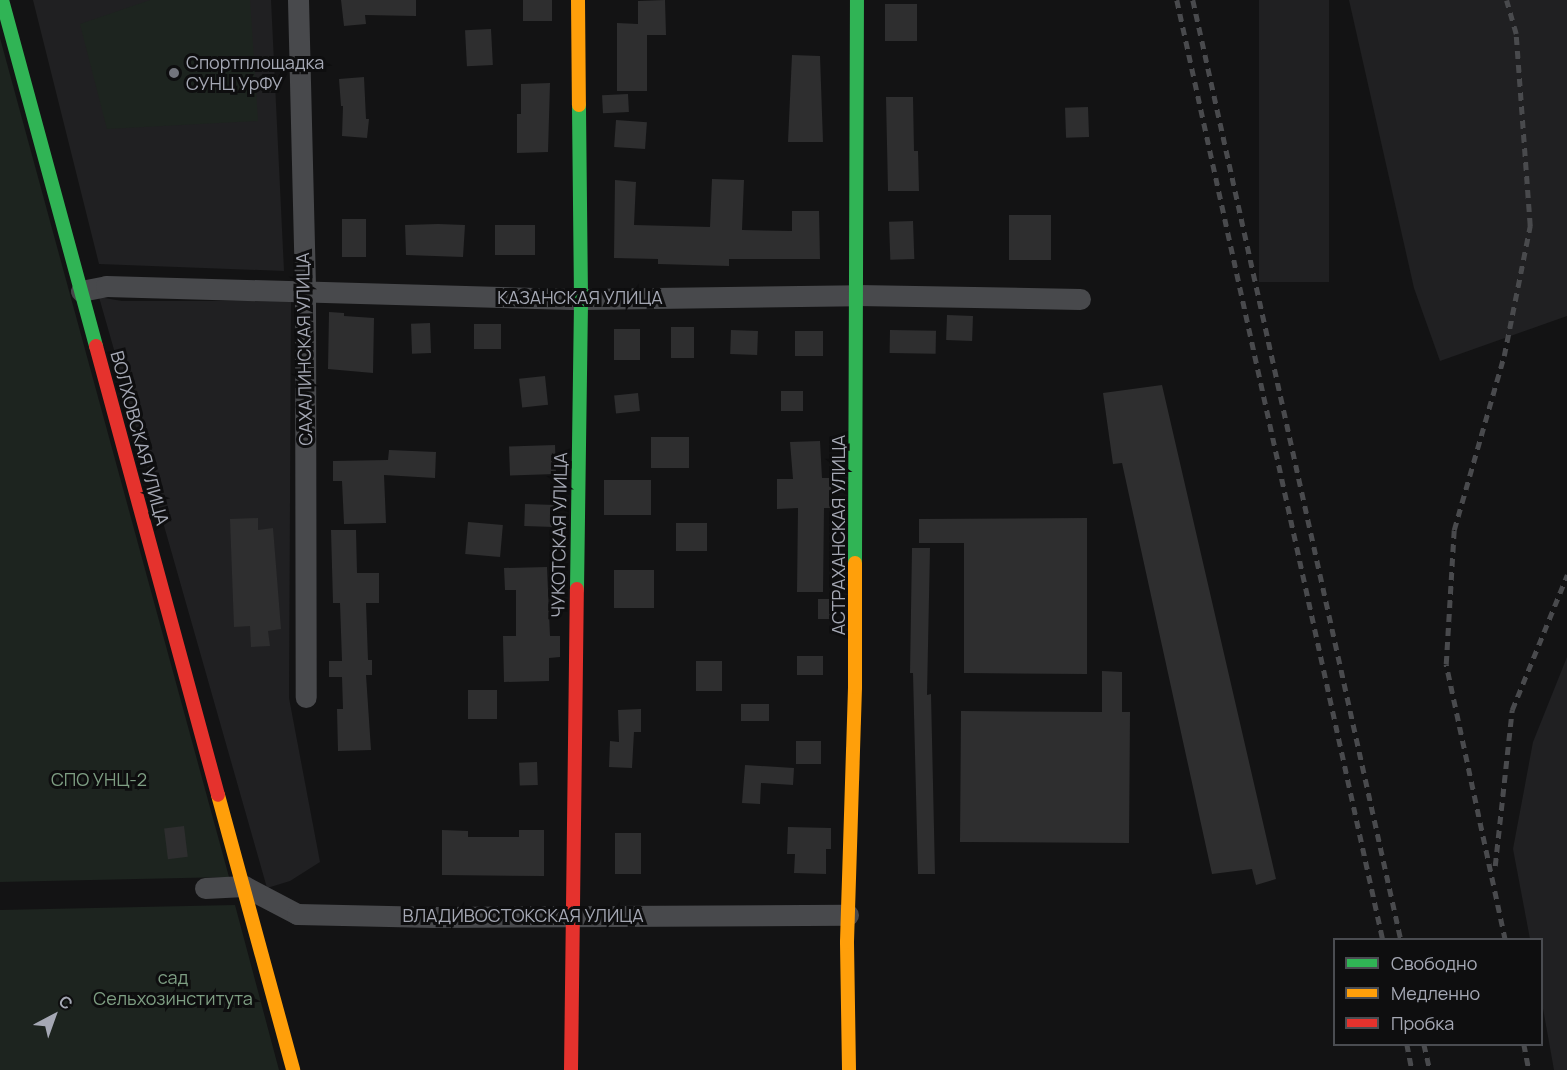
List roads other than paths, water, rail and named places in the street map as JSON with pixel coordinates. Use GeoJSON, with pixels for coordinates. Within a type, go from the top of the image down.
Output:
{"type":"FeatureCollection","features":[{"type":"Feature","properties":{"kind":"street","name":"ВОЛХОВСКАЯ УЛИЦА"},"geometry":{"type":"LineString","coordinates":[[2,0],[244,886]]}},
{"type":"Feature","properties":{"kind":"street","name":"САХАЛИНСКАЯ УЛИЦА"},"geometry":{"type":"LineString","coordinates":[[298,0],[305,291],[306,697]]}},
{"type":"Feature","properties":{"kind":"street","name":"ЧУКОТСКАЯ УЛИЦА"},"geometry":{"type":"LineString","coordinates":[[571,1070],[581,299],[578,0]]}},
{"type":"Feature","properties":{"kind":"street","name":"АСТРАХАНСКАЯ УЛИЦА"},"geometry":{"type":"LineString","coordinates":[[849,1070],[848,915],[855,687],[857,0]]}},
{"type":"Feature","properties":{"kind":"street","name":"КАЗАНСКАЯ УЛИЦА"},"geometry":{"type":"LineString","coordinates":[[81,291],[106,286],[581,299],[857,295],[1080,299]]}},
{"type":"Feature","properties":{"kind":"street"},"geometry":{"type":"LineString","coordinates":[[205,888],[244,886],[293,1070]]}},
{"type":"Feature","properties":{"kind":"street","name":"ВЛАДИВОСТОКСКАЯ УЛИЦА"},"geometry":{"type":"LineString","coordinates":[[244,886],[297,914],[848,915]]}},
{"type":"Feature","properties":{"kind":"railway"},"geometry":{"type":"LineString","coordinates":[[1177,0],[1383,938]]}},
{"type":"Feature","properties":{"kind":"railway"},"geometry":{"type":"LineString","coordinates":[[1193,0],[1401,938]]}},
{"type":"Feature","properties":{"kind":"railway"},"geometry":{"type":"LineString","coordinates":[[1505,938],[1446,664],[1454,530],[1504,356],[1530,226],[1516,34],[1506,0]]}},
{"type":"Feature","properties":{"kind":"railway"},"geometry":{"type":"LineString","coordinates":[[1495,866],[1512,710],[1567,575]]}},
{"type":"Feature","properties":{"kind":"railway"},"geometry":{"type":"LineString","coordinates":[[1407,1046],[1412,1070]]}},
{"type":"Feature","properties":{"kind":"railway"},"geometry":{"type":"LineString","coordinates":[[1424,1046],[1430,1070]]}},
{"type":"Feature","properties":{"kind":"railway"},"geometry":{"type":"LineString","coordinates":[[1524,1046],[1529,1070]]}},
{"type":"Feature","properties":{"kind":"place","name":"Спортплощадка СУНЦ УрФУ"},"geometry":{"type":"Point","coordinates":[174,73]}},
{"type":"Feature","properties":{"kind":"park label","name":"СПО УНЦ-2"},"geometry":{"type":"Point","coordinates":[99,779]}},
{"type":"Feature","properties":{"kind":"park label","name":"сад Сельхозинститута"},"geometry":{"type":"Point","coordinates":[173,988]}}]}
